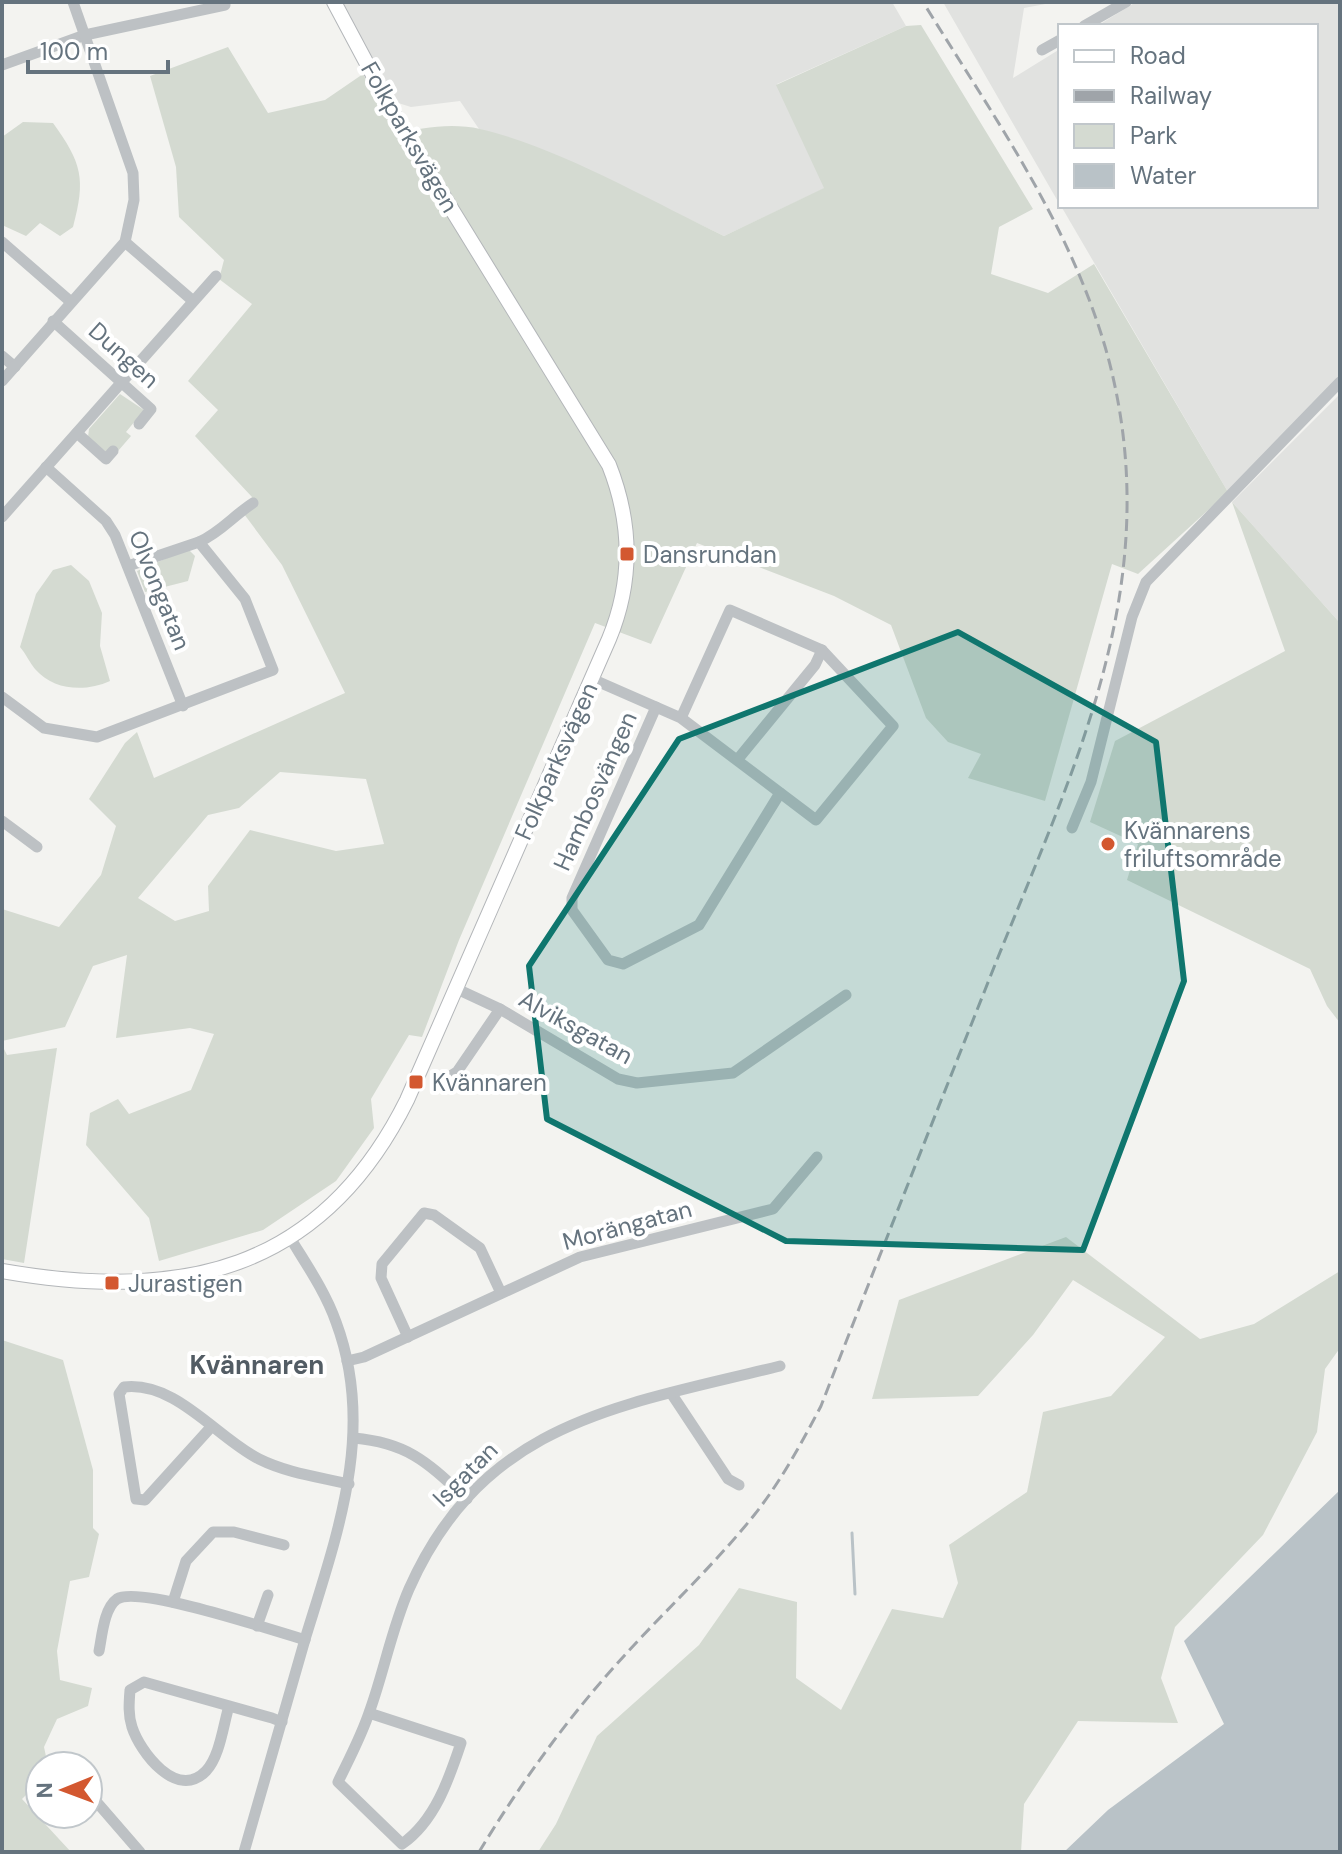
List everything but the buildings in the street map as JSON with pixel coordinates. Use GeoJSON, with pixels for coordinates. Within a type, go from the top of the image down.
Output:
{"type":"FeatureCollection","features":[{"type":"Feature","properties":{"kind":"main road","name":"Folkparksvägen"},"geometry":{"type":"LineString","coordinates":[[2,1271],[112,1283],[178,1280],[233,1265],[289,1236],[340,1200],[381,1150],[457,989],[592,679],[624,594],[627,536],[618,490],[591,434],[398,122],[334,2]]}},
{"type":"Feature","properties":{"kind":"street"},"geometry":{"type":"LineString","coordinates":[[2,381],[125,242],[134,200],[133,173],[73,2]]}},
{"type":"Feature","properties":{"kind":"street"},"geometry":{"type":"LineString","coordinates":[[1088,24],[1126,2]]}},
{"type":"Feature","properties":{"kind":"street"},"geometry":{"type":"LineString","coordinates":[[2,65],[85,35],[225,5]]}},
{"type":"Feature","properties":{"kind":"street"},"geometry":{"type":"LineString","coordinates":[[1042,50],[1058,41]]}},
{"type":"Feature","properties":{"kind":"street"},"geometry":{"type":"LineString","coordinates":[[2,242],[71,302]]}},
{"type":"Feature","properties":{"kind":"street"},"geometry":{"type":"LineString","coordinates":[[125,242],[192,300]]}},
{"type":"Feature","properties":{"kind":"street"},"geometry":{"type":"LineString","coordinates":[[2,517],[216,276]]}},
{"type":"Feature","properties":{"kind":"street","name":"Dungen"},"geometry":{"type":"LineString","coordinates":[[53,321],[151,409],[139,424]]}},
{"type":"Feature","properties":{"kind":"street"},"geometry":{"type":"LineString","coordinates":[[2,356],[15,367]]}},
{"type":"Feature","properties":{"kind":"street"},"geometry":{"type":"LineString","coordinates":[[1072,828],[1091,782],[1132,617],[1146,582],[1340,382]]}},
{"type":"Feature","properties":{"kind":"street"},"geometry":{"type":"LineString","coordinates":[[77,433],[106,459],[113,451]]}},
{"type":"Feature","properties":{"kind":"street","name":"Olvongatan"},"geometry":{"type":"LineString","coordinates":[[46,467],[106,521],[128,566],[183,706]]}},
{"type":"Feature","properties":{"kind":"street"},"geometry":{"type":"LineString","coordinates":[[128,566],[167,550],[199,542],[228,525],[234,515],[253,503]]}},
{"type":"Feature","properties":{"kind":"street"},"geometry":{"type":"LineString","coordinates":[[2,697],[44,728],[97,737],[273,670],[245,599],[199,542]]}},
{"type":"Feature","properties":{"kind":"street"},"geometry":{"type":"LineString","coordinates":[[592,679],[681,718],[816,820],[893,726],[822,650],[730,610],[681,718]]}},
{"type":"Feature","properties":{"kind":"street"},"geometry":{"type":"LineString","coordinates":[[738,759],[815,665],[822,650]]}},
{"type":"Feature","properties":{"kind":"street","name":"Hambosvängen"},"geometry":{"type":"LineString","coordinates":[[656,707],[572,898],[572,910],[608,960],[623,964],[699,925],[780,793]]}},
{"type":"Feature","properties":{"kind":"street"},"geometry":{"type":"LineString","coordinates":[[2,821],[37,847]]}},
{"type":"Feature","properties":{"kind":"street","name":"Alviksgatan"},"geometry":{"type":"LineString","coordinates":[[457,989],[500,1009],[618,1079],[637,1083],[733,1073],[846,995]]}},
{"type":"Feature","properties":{"kind":"street","name":"Alviksgatan"},"geometry":{"type":"LineString","coordinates":[[444,1080],[457,1072],[500,1009]]}},
{"type":"Feature","properties":{"kind":"street","name":"Morängatan"},"geometry":{"type":"LineString","coordinates":[[347,1361],[408,1337],[580,1257],[773,1209],[817,1157]]}},
{"type":"Feature","properties":{"kind":"street"},"geometry":{"type":"LineString","coordinates":[[408,1337],[381,1278],[382,1264],[424,1213],[434,1215],[480,1248],[501,1293]]}},
{"type":"Feature","properties":{"kind":"street"},"geometry":{"type":"LineString","coordinates":[[244,1852],[349,1484],[354,1438],[347,1361],[335,1318],[289,1236]]}},
{"type":"Feature","properties":{"kind":"street","name":"Isgatan"},"geometry":{"type":"LineString","coordinates":[[369,1713],[461,1743],[446,1788],[414,1836],[402,1844],[338,1782],[369,1713],[407,1594],[420,1566],[467,1499],[490,1474],[539,1439],[595,1413],[780,1366]]}},
{"type":"Feature","properties":{"kind":"street"},"geometry":{"type":"LineString","coordinates":[[212,1426],[145,1500],[136,1499],[120,1404],[119,1394],[124,1387],[159,1394],[212,1426],[244,1450],[275,1466],[349,1484]]}},
{"type":"Feature","properties":{"kind":"street"},"geometry":{"type":"LineString","coordinates":[[671,1393],[728,1479],[739,1485]]}},
{"type":"Feature","properties":{"kind":"street"},"geometry":{"type":"LineString","coordinates":[[354,1438],[407,1449],[424,1459],[467,1499]]}},
{"type":"Feature","properties":{"kind":"street"},"geometry":{"type":"LineString","coordinates":[[173,1602],[186,1561],[213,1532],[234,1532],[284,1545]]}},
{"type":"Feature","properties":{"kind":"street"},"geometry":{"type":"LineString","coordinates":[[257,1626],[268,1595]]}},
{"type":"Feature","properties":{"kind":"street"},"geometry":{"type":"LineString","coordinates":[[99,1651],[104,1625],[116,1600],[142,1596],[305,1640]]}},
{"type":"Feature","properties":{"kind":"street"},"geometry":{"type":"LineString","coordinates":[[229,1706],[213,1760],[203,1774],[188,1779],[170,1776],[156,1766],[141,1747],[129,1717],[130,1690],[144,1682],[229,1706],[282,1722]]}},
{"type":"Feature","properties":{"kind":"street"},"geometry":{"type":"LineString","coordinates":[[104,1810],[140,1852]]}},
{"type":"Feature","properties":{"kind":"highlighted area"},"geometry":{"type":"Polygon","coordinates":[[[958,632],[1156,742],[1184,981],[1083,1250],[786,1241],[547,1119],[529,966],[679,739],[958,632]]]}},
{"type":"Feature","properties":{"kind":"shaded area"},"geometry":{"type":"Polygon","coordinates":[[[342,2],[892,2],[906,26],[777,84],[825,188],[724,236],[570,162],[479,129],[460,101],[411,107],[395,102],[342,2]]]}},
{"type":"Feature","properties":{"kind":"shaded area"},"geometry":{"type":"Polygon","coordinates":[[[943,2],[1056,2],[1024,8],[1013,78],[1058,50],[1058,202],[943,2]]]}},
{"type":"Feature","properties":{"kind":"shaded area"},"geometry":{"type":"Polygon","coordinates":[[[1136,2],[1340,2],[1340,378],[1228,492],[1062,208],[1318,208],[1318,24],[1100,24],[1136,2]]]}},
{"type":"Feature","properties":{"kind":"shaded area"},"geometry":{"type":"Polygon","coordinates":[[[1340,394],[1340,623],[1232,502],[1340,394]]]}},
{"type":"Feature","properties":{"kind":"green space"},"geometry":{"type":"Polygon","coordinates":[[[921,25],[1033,209],[999,227],[991,274],[1048,293],[1094,264],[1228,492],[1138,574],[1112,564],[1045,801],[968,778],[981,754],[948,742],[926,718],[891,625],[834,596],[697,543],[651,644],[595,623],[459,940],[422,1037],[409,1035],[371,1099],[374,1128],[336,1181],[263,1230],[159,1261],[149,1218],[86,1145],[90,1113],[118,1099],[129,1114],[191,1090],[214,1034],[190,1028],[116,1038],[127,955],[93,966],[65,1027],[2,1041],[2,909],[59,927],[101,875],[116,826],[89,799],[125,743],[137,732],[154,778],[345,693],[282,565],[244,514],[252,497],[195,436],[218,410],[188,381],[252,304],[219,279],[224,260],[179,217],[176,167],[150,76],[228,47],[268,113],[325,100],[363,74],[395,135],[426,128],[459,126],[510,137],[572,162],[724,236],[824,188],[776,85],[906,26],[921,25]],[[280,772],[239,808],[208,815],[138,898],[175,921],[209,911],[208,886],[250,830],[336,851],[384,844],[366,779],[280,772]]]}},
{"type":"Feature","properties":{"kind":"green space"},"geometry":{"type":"Polygon","coordinates":[[[23,122],[53,123],[76,161],[80,184],[77,210],[73,227],[60,236],[40,223],[26,236],[2,225],[2,137],[23,122]]]}},
{"type":"Feature","properties":{"kind":"green space"},"geometry":{"type":"Polygon","coordinates":[[[120,394],[144,410],[126,432],[131,436],[118,451],[106,452],[88,437],[89,429],[120,394]]]}},
{"type":"Feature","properties":{"kind":"green space"},"geometry":{"type":"Polygon","coordinates":[[[1232,502],[1340,623],[1340,1023],[1327,1006],[1310,969],[1127,880],[1138,844],[1090,822],[1115,741],[1285,651],[1232,502]]]}},
{"type":"Feature","properties":{"kind":"green space"},"geometry":{"type":"Polygon","coordinates":[[[188,549],[195,556],[188,581],[145,592],[137,571],[188,549]]]}},
{"type":"Feature","properties":{"kind":"green space"},"geometry":{"type":"Polygon","coordinates":[[[71,565],[89,581],[102,613],[100,646],[110,681],[101,685],[81,688],[51,682],[35,669],[20,647],[36,594],[53,570],[71,565]]]}},
{"type":"Feature","properties":{"kind":"green space"},"geometry":{"type":"Polygon","coordinates":[[[2,1045],[7,1055],[57,1048],[24,1263],[2,1259],[2,1045]]]}},
{"type":"Feature","properties":{"kind":"green space"},"geometry":{"type":"Polygon","coordinates":[[[1066,1237],[1200,1339],[1254,1324],[1340,1271],[1340,1348],[1325,1369],[1317,1432],[1263,1535],[1175,1627],[1161,1678],[1178,1723],[1078,1721],[1024,1804],[1021,1852],[538,1852],[556,1824],[597,1736],[699,1645],[739,1588],[797,1602],[796,1678],[841,1710],[892,1609],[943,1618],[958,1583],[949,1545],[1027,1492],[1043,1412],[1111,1396],[1165,1337],[1073,1280],[1033,1335],[978,1396],[872,1399],[899,1300],[1066,1237]]]}},
{"type":"Feature","properties":{"kind":"green space"},"geometry":{"type":"Polygon","coordinates":[[[2,1340],[63,1360],[93,1470],[93,1528],[99,1534],[89,1577],[70,1581],[57,1651],[60,1680],[92,1688],[88,1706],[57,1719],[45,1750],[24,1750],[24,1830],[51,1830],[71,1852],[2,1852],[2,1340]]]}},
{"type":"Feature","properties":{"kind":"water"},"geometry":{"type":"Polygon","coordinates":[[[1340,1490],[1340,1852],[1064,1852],[1108,1810],[1224,1724],[1184,1641],[1340,1490]]]}},
{"type":"Feature","properties":{"kind":"waterway"},"geometry":{"type":"LineString","coordinates":[[852,1533],[855,1594]]}},
{"type":"Feature","properties":{"kind":"railway"},"geometry":{"type":"LineString","coordinates":[[479,1852],[526,1779],[577,1710],[755,1514],[782,1475],[821,1406],[1048,834],[1077,758],[1101,681],[1118,604],[1127,524],[1124,442],[1108,357],[1093,309],[1052,217],[1003,130],[923,2]]}},
{"type":"Feature","properties":{"kind":"place","name":"Dansrundan"},"geometry":{"type":"Point","coordinates":[627,554]}},
{"type":"Feature","properties":{"kind":"place","name":"Kvännarens friluftsområde"},"geometry":{"type":"Point","coordinates":[1108,844]}},
{"type":"Feature","properties":{"kind":"place","name":"Kvännaren"},"geometry":{"type":"Point","coordinates":[416,1082]}},
{"type":"Feature","properties":{"kind":"place","name":"Jurastigen"},"geometry":{"type":"Point","coordinates":[112,1283]}},
{"type":"Feature","properties":{"kind":"district","name":"Kvännaren"},"geometry":{"type":"Point","coordinates":[257,1365]}}]}
